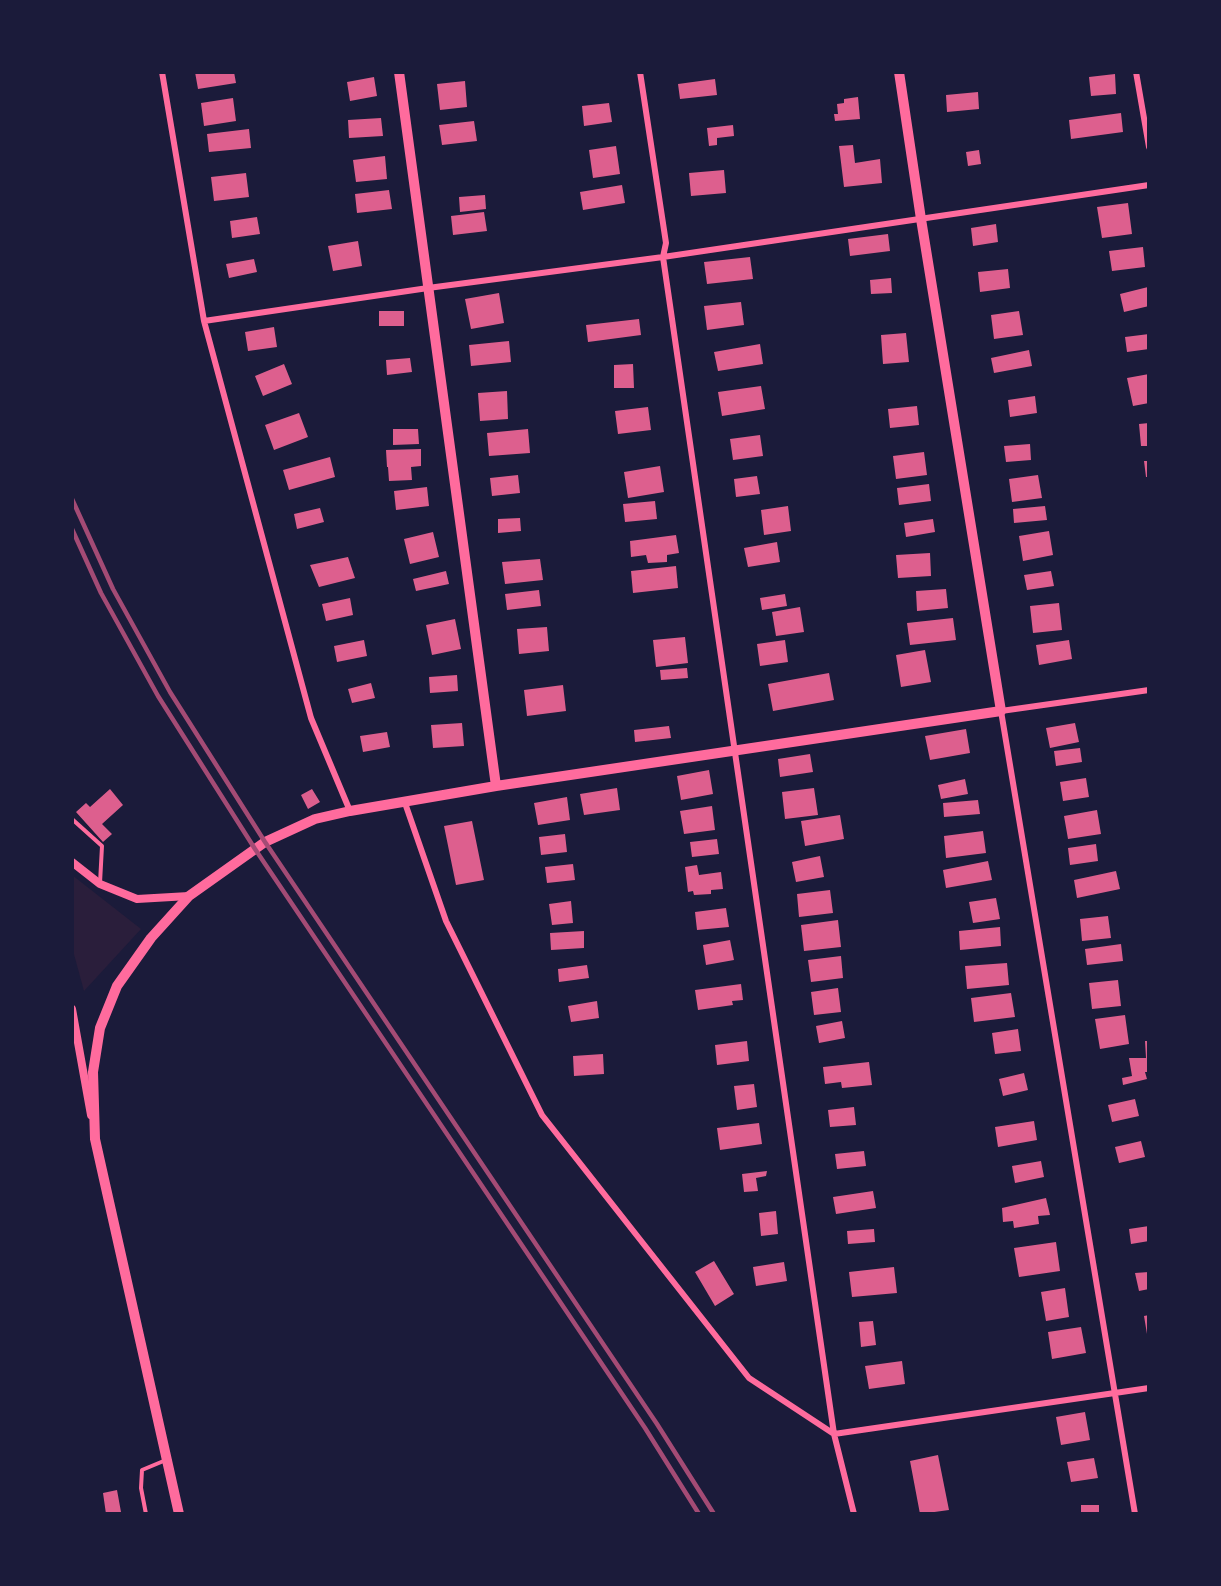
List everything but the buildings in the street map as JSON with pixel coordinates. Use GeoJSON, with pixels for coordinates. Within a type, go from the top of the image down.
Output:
{"type":"FeatureCollection","features":[{"type":"Feature","properties":{"kind":"main road"},"geometry":{"type":"LineString","coordinates":[[399,72],[496,786]]}},
{"type":"Feature","properties":{"kind":"main road"},"geometry":{"type":"LineString","coordinates":[[179,1514],[95,1139],[93,1072],[100,1028],[117,986],[151,938],[189,896],[265,842],[315,819],[350,811],[496,786],[1001,711],[899,72]]}},
{"type":"Feature","properties":{"kind":"street"},"geometry":{"type":"LineString","coordinates":[[162,72],[204,321],[311,718],[350,811]]}},
{"type":"Feature","properties":{"kind":"street"},"geometry":{"type":"LineString","coordinates":[[640,72],[666,243],[663,257],[834,1434],[854,1514]]}},
{"type":"Feature","properties":{"kind":"street"},"geometry":{"type":"LineString","coordinates":[[1136,72],[1149,147]]}},
{"type":"Feature","properties":{"kind":"street"},"geometry":{"type":"LineString","coordinates":[[204,321],[663,257],[1149,184]]}},
{"type":"Feature","properties":{"kind":"street"},"geometry":{"type":"LineString","coordinates":[[1135,1514],[1001,711],[1149,690]]}},
{"type":"Feature","properties":{"kind":"street"},"geometry":{"type":"LineString","coordinates":[[405,803],[446,921],[542,1115],[749,1378],[834,1434],[1149,1388]]}},
{"type":"Feature","properties":{"kind":"street"},"geometry":{"type":"LineString","coordinates":[[72,862],[100,884],[137,899],[189,896]]}},
{"type":"Feature","properties":{"kind":"street"},"geometry":{"type":"LineString","coordinates":[[72,1009],[95,1139]]}},
{"type":"Feature","properties":{"kind":"lane"},"geometry":{"type":"LineString","coordinates":[[72,819],[102,846],[100,884]]}},
{"type":"Feature","properties":{"kind":"lane"},"geometry":{"type":"LineString","coordinates":[[146,1514],[141,1488],[142,1470],[167,1460]]}},
{"type":"Feature","properties":{"kind":"shaded area"},"geometry":{"type":"Polygon","coordinates":[[[72,875],[141,929],[84,991],[72,947],[72,875]]]}},
{"type":"Feature","properties":{"kind":"railway"},"geometry":{"type":"LineString","coordinates":[[72,499],[113,589],[170,692],[265,842],[657,1424],[714,1514]]}},
{"type":"Feature","properties":{"kind":"railway"},"geometry":{"type":"LineString","coordinates":[[72,529],[101,593],[158,696],[255,849],[645,1428],[699,1514]]}}]}
